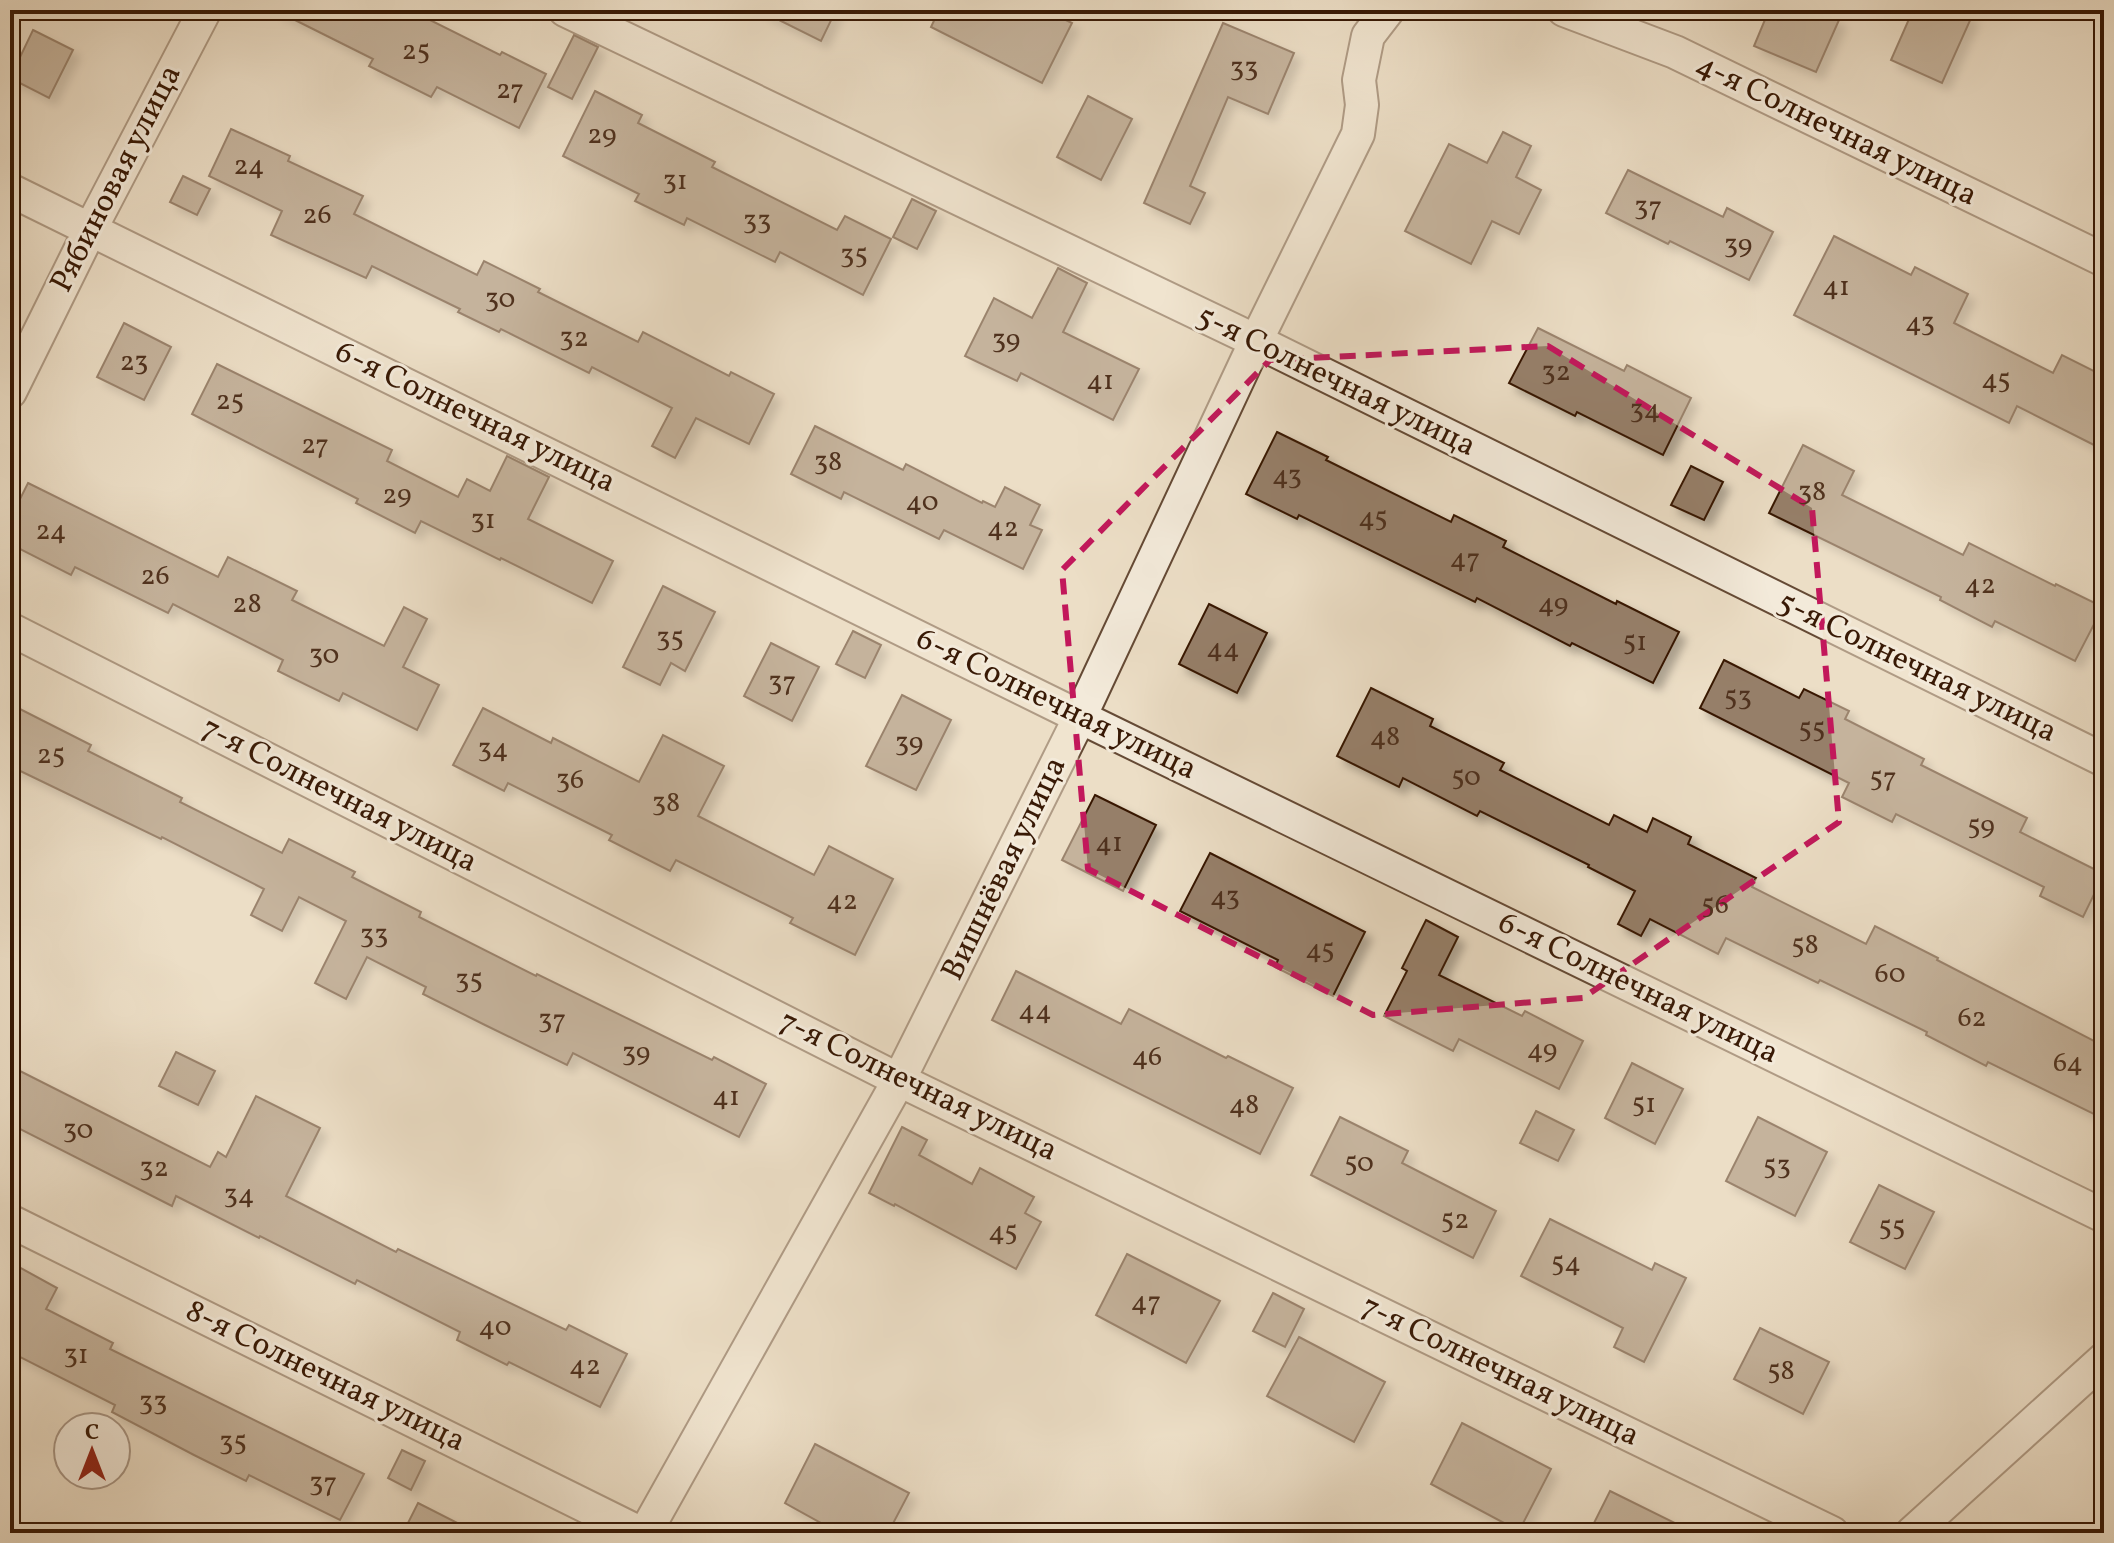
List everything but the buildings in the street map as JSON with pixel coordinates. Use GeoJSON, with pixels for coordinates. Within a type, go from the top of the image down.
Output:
{"type":"FeatureCollection","features":[{"type":"Feature","properties":{"kind":"street","name":"Рябиновая улица"},"geometry":{"type":"LineString","coordinates":[[10,392],[91,228],[205,10]]}},
{"type":"Feature","properties":{"kind":"street","name":"5-я Солнечная улица"},"geometry":{"type":"LineString","coordinates":[[565,10],[1256,341],[2104,760]]}},
{"type":"Feature","properties":{"kind":"street","name":"Вишнёвая улица"},"geometry":{"type":"LineString","coordinates":[[643,1533],[899,1080],[1080,717],[1256,341],[1358,134],[1362,105],[1359,80],[1368,36],[1388,10]]}},
{"type":"Feature","properties":{"kind":"street","name":"4-я Солнечная улица"},"geometry":{"type":"LineString","coordinates":[[1564,10],[1675,52],[2104,260]]}},
{"type":"Feature","properties":{"kind":"street","name":"6-я Солнечная улица"},"geometry":{"type":"LineString","coordinates":[[10,190],[1080,717],[2104,1216]]}},
{"type":"Feature","properties":{"kind":"street","name":"7-я Солнечная улица"},"geometry":{"type":"LineString","coordinates":[[10,629],[899,1080],[1832,1533]]}},
{"type":"Feature","properties":{"kind":"street","name":"8-я Солнечная улица"},"geometry":{"type":"LineString","coordinates":[[10,1221],[643,1533]]}},
{"type":"Feature","properties":{"kind":"street"},"geometry":{"type":"LineString","coordinates":[[1912,1533],[2104,1359]]}},
{"type":"Feature","properties":{"kind":"highlighted area"},"geometry":{"type":"Polygon","coordinates":[[[1548,346],[1812,508],[1839,822],[1583,998],[1373,1015],[1088,869],[1062,570],[1270,360],[1548,346]]]}}]}
